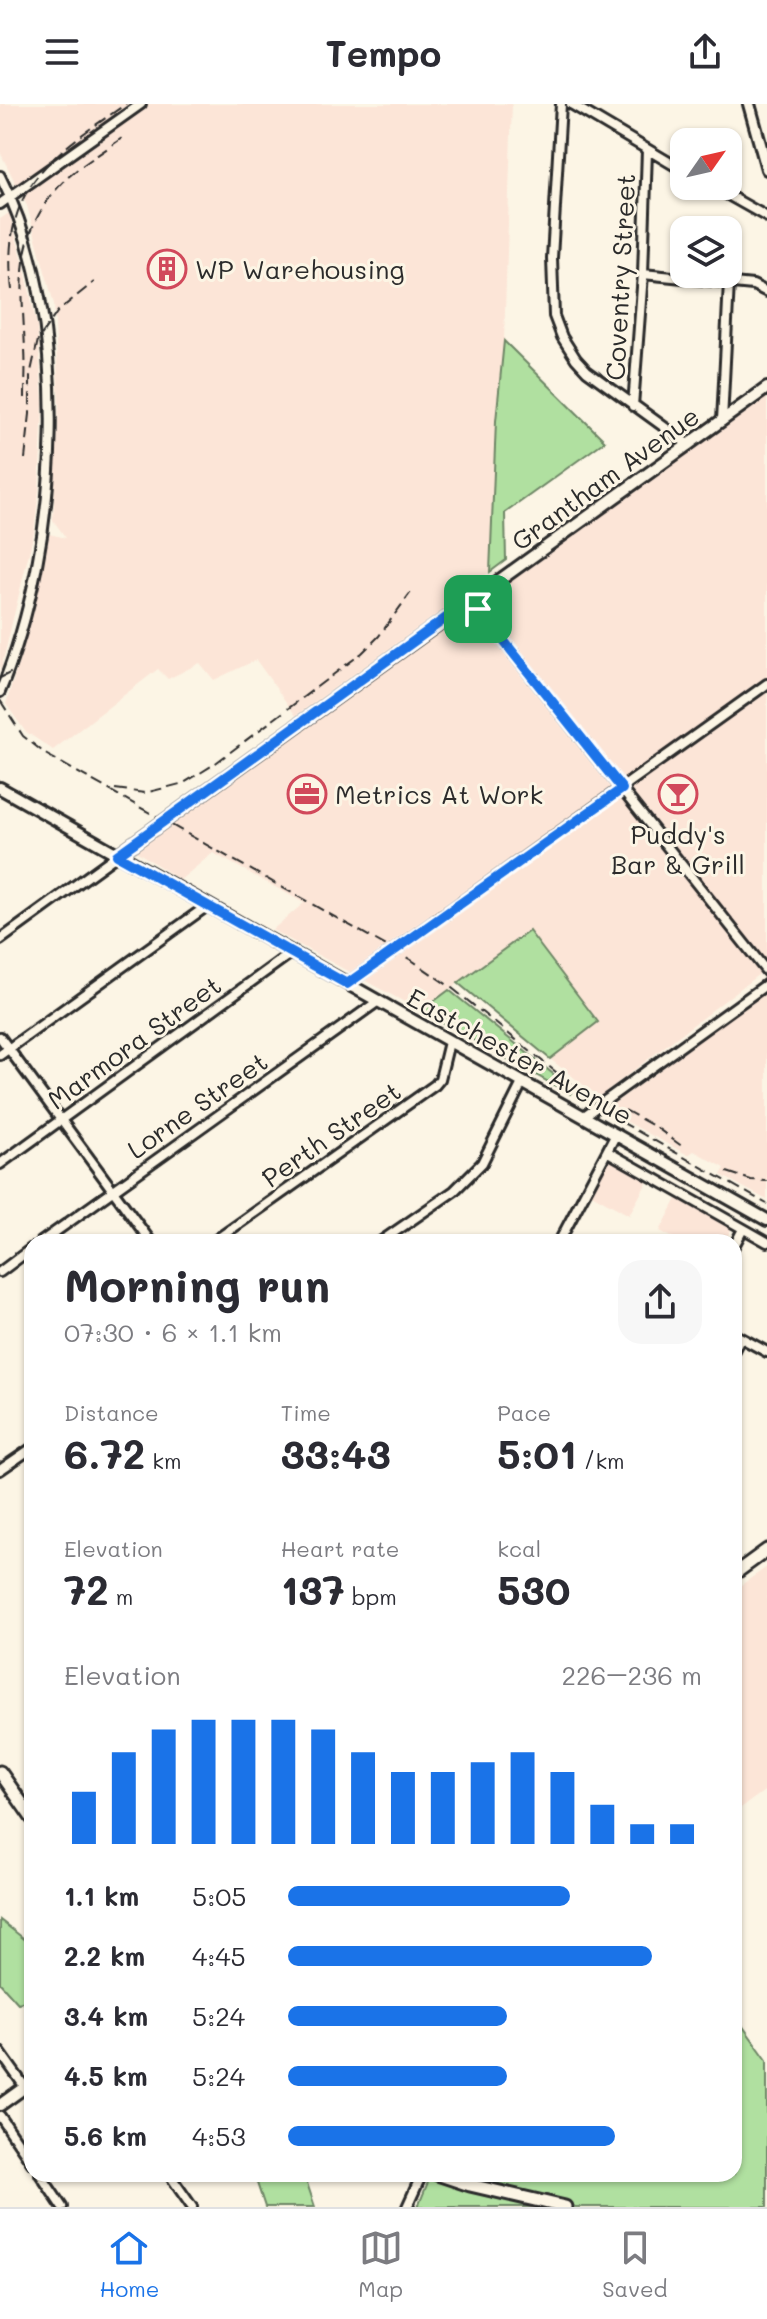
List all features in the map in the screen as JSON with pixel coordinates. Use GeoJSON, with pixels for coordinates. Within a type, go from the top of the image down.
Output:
{"type":"FeatureCollection","features":[{"type":"Feature","properties":{"kind":"main road"},"geometry":{"type":"LineString","coordinates":[[742,1568],[767,1550]]}},
{"type":"Feature","properties":{"kind":"main road"},"geometry":{"type":"LineString","coordinates":[[0,1772],[24,1806]]}},
{"type":"Feature","properties":{"kind":"main road"},"geometry":{"type":"LineString","coordinates":[[461,2182],[565,2207]]}},
{"type":"Feature","properties":{"kind":"street"},"geometry":{"type":"LineString","coordinates":[[0,204],[141,104]]}},
{"type":"Feature","properties":{"kind":"street"},"geometry":{"type":"LineString","coordinates":[[561,104],[552,258],[554,316],[562,337],[576,359],[633,406],[689,445]]}},
{"type":"Feature","properties":{"kind":"street"},"geometry":{"type":"LineString","coordinates":[[571,104],[670,163]]}},
{"type":"Feature","properties":{"kind":"street"},"geometry":{"type":"LineString","coordinates":[[749,104],[767,169]]}},
{"type":"Feature","properties":{"kind":"street","name":"Coventry Street"},"geometry":{"type":"LineString","coordinates":[[633,406],[643,274],[647,150]]}},
{"type":"Feature","properties":{"kind":"street"},"geometry":{"type":"LineString","coordinates":[[0,176],[10,196],[32,266],[52,397],[43,526],[25,613],[0,692]]}},
{"type":"Feature","properties":{"kind":"street"},"geometry":{"type":"LineString","coordinates":[[737,200],[767,217]]}},
{"type":"Feature","properties":{"kind":"street"},"geometry":{"type":"LineString","coordinates":[[643,274],[670,277]]}},
{"type":"Feature","properties":{"kind":"street"},"geometry":{"type":"LineString","coordinates":[[742,284],[767,292]]}},
{"type":"Feature","properties":{"kind":"street"},"geometry":{"type":"LineString","coordinates":[[722,421],[729,288]]}},
{"type":"Feature","properties":{"kind":"street","name":"Grantham Avenue"},"geometry":{"type":"LineString","coordinates":[[0,940],[767,388]]}},
{"type":"Feature","properties":{"kind":"street"},"geometry":{"type":"LineString","coordinates":[[471,600],[767,972]]}},
{"type":"Feature","properties":{"kind":"street"},"geometry":{"type":"LineString","coordinates":[[347,984],[767,684]]}},
{"type":"Feature","properties":{"kind":"street","name":"Eastchester Avenue"},"geometry":{"type":"LineString","coordinates":[[0,788],[767,1220]]}},
{"type":"Feature","properties":{"kind":"street"},"geometry":{"type":"LineString","coordinates":[[4,1052],[207,906]]}},
{"type":"Feature","properties":{"kind":"street","name":"Marmora Street"},"geometry":{"type":"LineString","coordinates":[[0,1164],[291,953]]}},
{"type":"Feature","properties":{"kind":"street"},"geometry":{"type":"LineString","coordinates":[[584,1116],[767,984]]}},
{"type":"Feature","properties":{"kind":"street","name":"Lorne Street"},"geometry":{"type":"LineString","coordinates":[[52,1234],[377,1002]]}},
{"type":"Feature","properties":{"kind":"street"},"geometry":{"type":"LineString","coordinates":[[0,1037],[4,1052],[60,1120],[145,1234]]}},
{"type":"Feature","properties":{"kind":"street","name":"Perth Street"},"geometry":{"type":"LineString","coordinates":[[224,1234],[435,1085],[440,1079],[449,1042]]}},
{"type":"Feature","properties":{"kind":"street"},"geometry":{"type":"LineString","coordinates":[[392,1234],[454,1191],[482,1163],[522,1083]]}},
{"type":"Feature","properties":{"kind":"street"},"geometry":{"type":"LineString","coordinates":[[567,1234],[616,1134]]}},
{"type":"Feature","properties":{"kind":"street","name":"Eastchester Avenue"},"geometry":{"type":"LineString","coordinates":[[608,1152],[767,1242]]}},
{"type":"Feature","properties":{"kind":"street"},"geometry":{"type":"LineString","coordinates":[[739,1234],[749,1210]]}},
{"type":"Feature","properties":{"kind":"street"},"geometry":{"type":"LineString","coordinates":[[0,1272],[24,1254]]}},
{"type":"Feature","properties":{"kind":"street"},"geometry":{"type":"LineString","coordinates":[[742,1339],[767,1352]]}},
{"type":"Feature","properties":{"kind":"street"},"geometry":{"type":"LineString","coordinates":[[0,1470],[24,1454]]}},
{"type":"Feature","properties":{"kind":"street"},"geometry":{"type":"LineString","coordinates":[[0,2052],[24,2080]]}},
{"type":"Feature","properties":{"kind":"street"},"geometry":{"type":"LineString","coordinates":[[0,2105],[24,2088]]}},
{"type":"Feature","properties":{"kind":"street"},"geometry":{"type":"LineString","coordinates":[[0,2116],[24,2151]]}},
{"type":"Feature","properties":{"kind":"street"},"geometry":{"type":"LineString","coordinates":[[45,2182],[62,2207]]}},
{"type":"Feature","properties":{"kind":"street"},"geometry":{"type":"LineString","coordinates":[[175,2182],[192,2207]]}},
{"type":"Feature","properties":{"kind":"street"},"geometry":{"type":"LineString","coordinates":[[407,2207],[418,2182]]}},
{"type":"Feature","properties":{"kind":"shaded area"},"geometry":{"type":"Polygon","coordinates":[[[0,104],[512,104],[504,341],[496,421],[490,572],[452,598],[448,607],[296,716],[256,660],[214,680],[200,663],[168,679],[158,669],[53,750],[25,731],[6,704],[33,614],[49,534],[66,538],[53,520],[59,404],[54,304],[27,206],[0,152],[0,104]]]}},
{"type":"Feature","properties":{"kind":"shaded area"},"geometry":{"type":"Polygon","coordinates":[[[9,213],[24,264],[37,327],[43,403],[34,532],[0,673],[0,219],[9,213]]]}},
{"type":"Feature","properties":{"kind":"shaded area"},"geometry":{"type":"Polygon","coordinates":[[[767,396],[767,968],[599,1097],[550,1059],[598,1021],[529,932],[421,1011],[272,930],[304,903],[213,853],[180,880],[136,851],[767,396]]]}},
{"type":"Feature","properties":{"kind":"shaded area"},"geometry":{"type":"Polygon","coordinates":[[[767,991],[767,1200],[721,1175],[725,1168],[694,1151],[688,1155],[618,1117],[612,1105],[767,991]]]}},
{"type":"Feature","properties":{"kind":"shaded area"},"geometry":{"type":"Polygon","coordinates":[[[610,1155],[650,1177],[629,1215],[588,1192],[610,1155]]]}},
{"type":"Feature","properties":{"kind":"shaded area"},"geometry":{"type":"Polygon","coordinates":[[[679,1195],[734,1224],[728,1234],[666,1234],[660,1231],[679,1195]]]}},
{"type":"Feature","properties":{"kind":"shaded area"},"geometry":{"type":"Polygon","coordinates":[[[767,1567],[767,1789],[742,1807],[742,1584],[767,1567]]]}},
{"type":"Feature","properties":{"kind":"green space"},"geometry":{"type":"Polygon","coordinates":[[[504,341],[605,441],[505,513],[506,560],[490,572],[496,421],[504,341]]]}},
{"type":"Feature","properties":{"kind":"green space"},"geometry":{"type":"Polygon","coordinates":[[[529,931],[598,1022],[550,1059],[458,983],[529,931]]]}},
{"type":"Feature","properties":{"kind":"green space"},"geometry":{"type":"Polygon","coordinates":[[[449,990],[573,1090],[570,1094],[421,1011],[449,990]]]}},
{"type":"Feature","properties":{"kind":"green space"},"geometry":{"type":"Polygon","coordinates":[[[0,1920],[24,1939],[24,2001],[18,2003],[0,1983],[0,1920]]]}},
{"type":"Feature","properties":{"kind":"green space"},"geometry":{"type":"Polygon","coordinates":[[[742,2025],[767,2060],[767,2207],[418,2207],[428,2182],[742,2182],[742,2025]]]}},
{"type":"Feature","properties":{"kind":"green space"},"geometry":{"type":"Polygon","coordinates":[[[257,2182],[307,2182],[315,2207],[265,2207],[257,2182]]]}},
{"type":"Feature","properties":{"kind":"railway"},"geometry":{"type":"LineString","coordinates":[[12,290],[10,255],[14,225],[23,200],[36,178],[74,141],[126,104]]}},
{"type":"Feature","properties":{"kind":"railway"},"geometry":{"type":"LineString","coordinates":[[25,398],[23,281],[28,241],[47,201],[63,182],[122,138]]}},
{"type":"Feature","properties":{"kind":"railway"},"geometry":{"type":"LineString","coordinates":[[25,459],[30,376],[38,340],[58,311],[94,282]]}},
{"type":"Feature","properties":{"kind":"railway"},"geometry":{"type":"LineString","coordinates":[[115,789],[145,793],[184,783],[213,765],[362,653],[379,636],[411,592]]}},
{"type":"Feature","properties":{"kind":"railway"},"geometry":{"type":"LineString","coordinates":[[0,678],[12,672]]}},
{"type":"Feature","properties":{"kind":"railway"},"geometry":{"type":"LineString","coordinates":[[0,700],[23,736],[47,755],[413,961],[452,988],[609,1115],[767,1204]]}},
{"type":"Feature","properties":{"kind":"railway"},"geometry":{"type":"LineString","coordinates":[[625,1110],[683,1147]]}},
{"type":"Feature","properties":{"kind":"railway"},"geometry":{"type":"LineString","coordinates":[[727,1172],[751,1180],[767,1181]]}},
{"type":"Feature","properties":{"kind":"place","name":"WP Warehousing"},"geometry":{"type":"Point","coordinates":[167,269]}},
{"type":"Feature","properties":{"kind":"place","name":"Metrics At Work"},"geometry":{"type":"Point","coordinates":[307,794]}},
{"type":"Feature","properties":{"kind":"place","name":"Puddy's Bar & Grill"},"geometry":{"type":"Point","coordinates":[678,794]}},
{"type":"Feature","properties":{"kind":"route"},"geometry":{"type":"LineString","coordinates":[[471,600],[478,609],[622,789],[347,984],[117,855],[471,600]]}}]}
